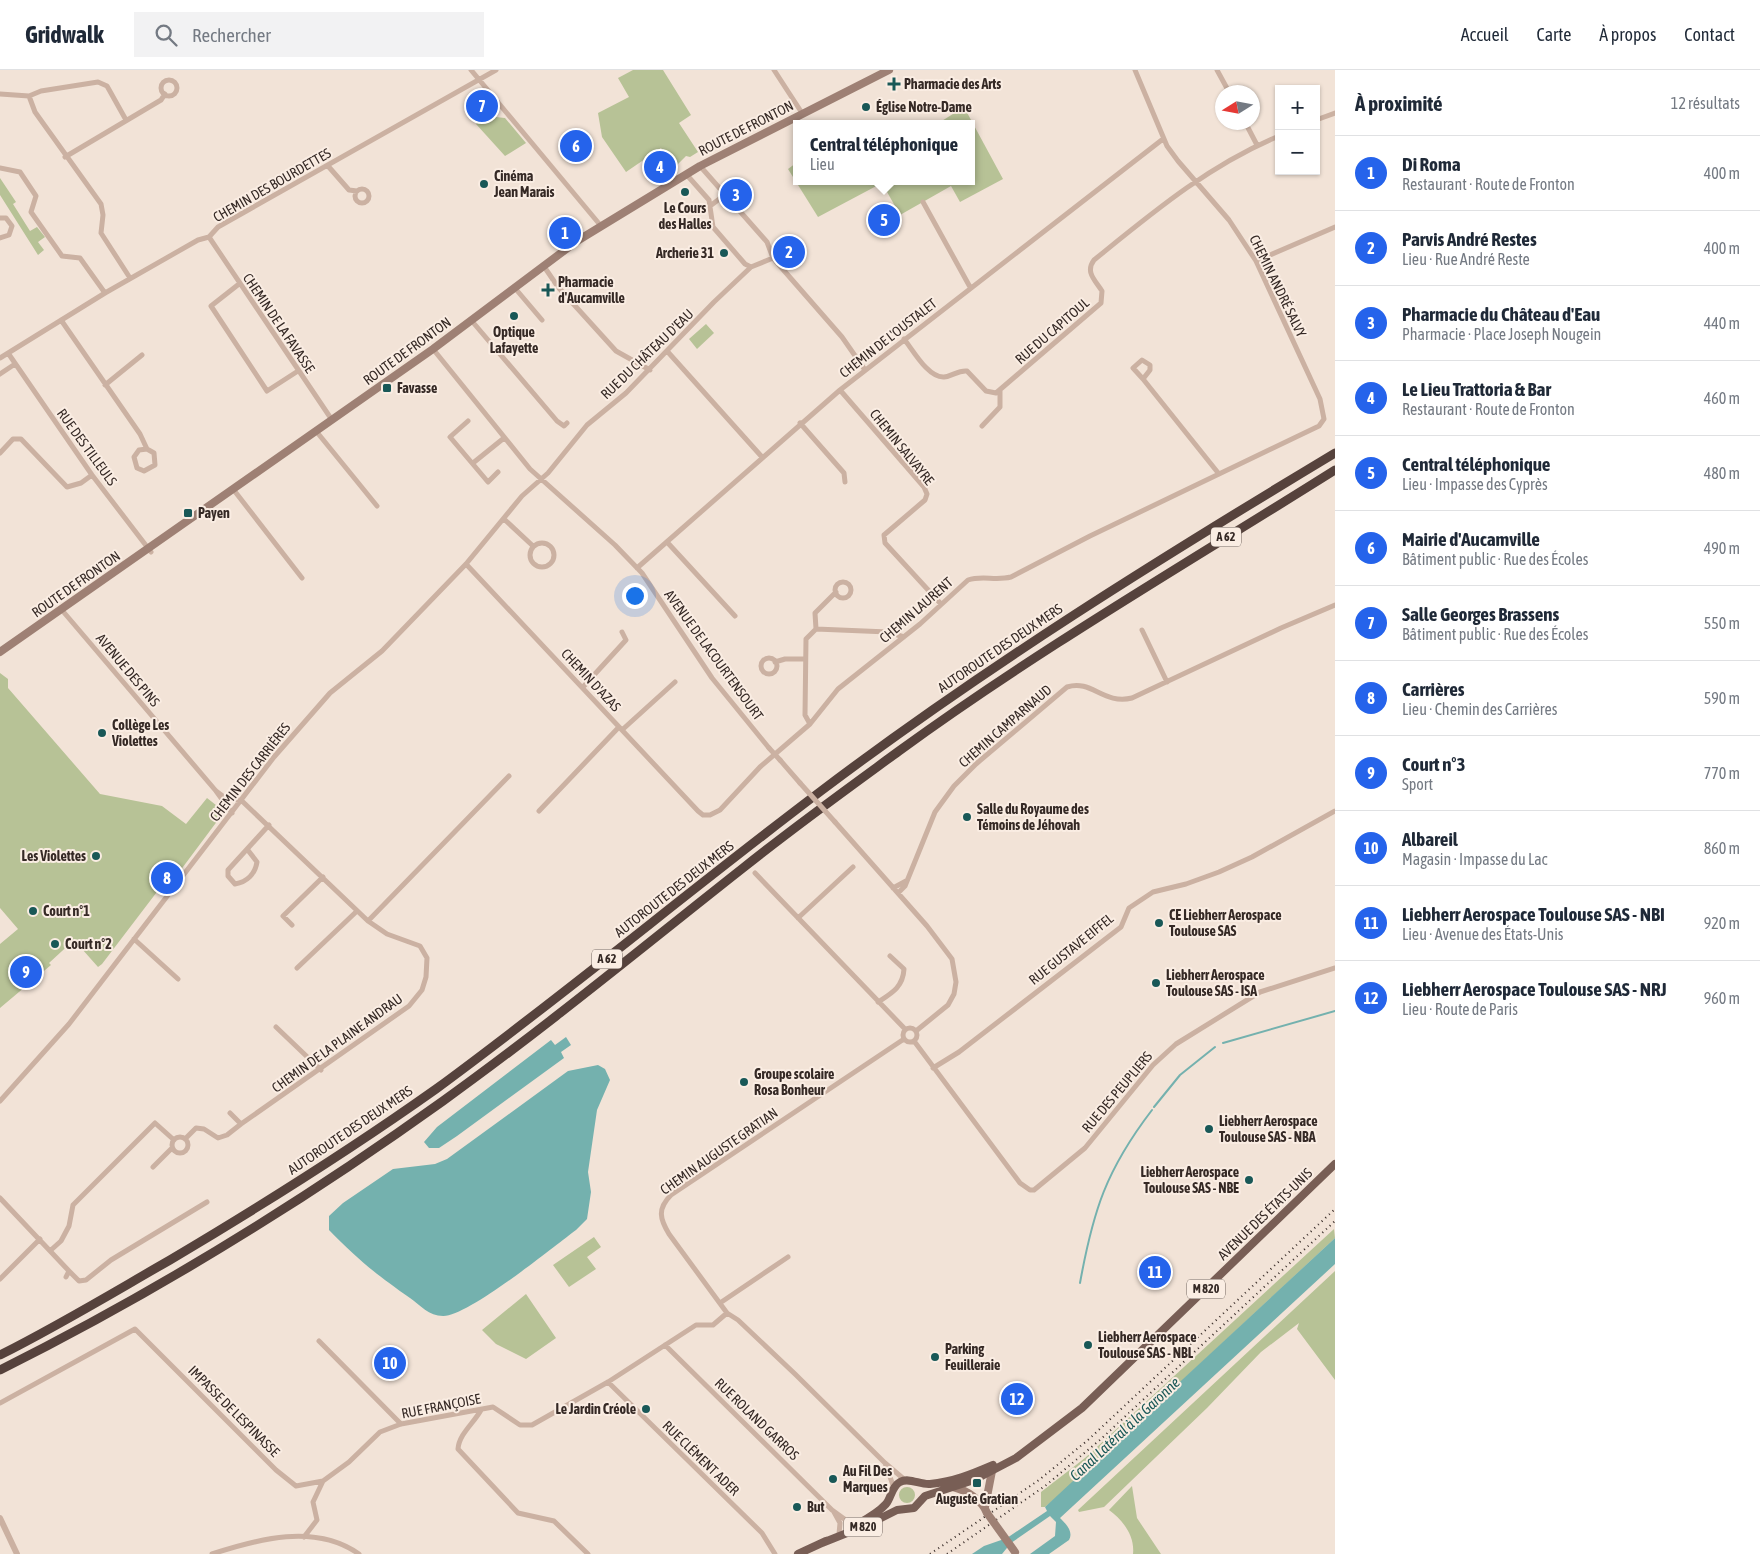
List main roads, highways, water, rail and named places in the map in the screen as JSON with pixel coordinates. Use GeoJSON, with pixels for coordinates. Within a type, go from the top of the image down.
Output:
{"type":"FeatureCollection","features":[{"type":"Feature","properties":{"kind":"highway","name":"AUTOROUTE DES DEUX MERS"},"geometry":{"type":"LineString","coordinates":[[0,1355],[201,1241],[368,1136],[436,1088],[588,974],[776,826],[895,736],[1061,622],[1335,453]]}},
{"type":"Feature","properties":{"kind":"highway","name":"AUTOROUTE DES DEUX MERS"},"geometry":{"type":"LineString","coordinates":[[0,1370],[129,1301],[375,1148],[444,1100],[597,986],[747,865],[904,748],[1107,610],[1335,470]]}},
{"type":"Feature","properties":{"kind":"main road","name":"ROUTE DE FRONTON"},"geometry":{"type":"LineString","coordinates":[[0,652],[150,550],[233,489],[433,349],[543,264],[601,226],[700,166],[889,70]]}},
{"type":"Feature","properties":{"kind":"main road","name":"AVENUE DES ÉTATS-UNIS"},"geometry":{"type":"LineString","coordinates":[[1029,1448],[1082,1408],[1335,1164]]}},
{"type":"Feature","properties":{"kind":"main road","name":"M 820"},"geometry":{"type":"LineString","coordinates":[[798,1554],[902,1509],[914,1508],[921,1499],[992,1471],[1016,1458],[1029,1448]]}},
{"type":"Feature","properties":{"kind":"main road","name":"M 820"},"geometry":{"type":"LineString","coordinates":[[822,1543],[871,1516],[905,1480],[917,1484],[931,1484],[956,1480],[1029,1448]]}},
{"type":"Feature","properties":{"kind":"main road"},"geometry":{"type":"LineString","coordinates":[[986,1510],[992,1471]]}},
{"type":"Feature","properties":{"kind":"main road"},"geometry":{"type":"LineString","coordinates":[[917,1484],[921,1491],[921,1499]]}},
{"type":"Feature","properties":{"kind":"main road"},"geometry":{"type":"LineString","coordinates":[[953,1487],[960,1489],[986,1510],[1016,1553]]}},
{"type":"Feature","properties":{"kind":"main road","name":"M 820"},"geometry":{"type":"LineString","coordinates":[[893,1492],[895,1504],[902,1509]]}},
{"type":"Feature","properties":{"kind":"water"},"geometry":{"type":"Polygon","coordinates":[[[566,1037],[571,1045],[561,1052],[564,1058],[439,1148],[429,1148],[424,1142],[437,1127],[551,1040],[555,1045],[566,1037]]]}},
{"type":"Feature","properties":{"kind":"water"},"geometry":{"type":"Polygon","coordinates":[[[598,1065],[605,1069],[610,1080],[597,1110],[588,1172],[591,1192],[587,1219],[576,1230],[530,1265],[471,1306],[443,1316],[429,1312],[387,1282],[349,1250],[329,1230],[329,1216],[343,1203],[393,1169],[435,1164],[447,1159],[568,1071],[598,1065]]]}},
{"type":"Feature","properties":{"kind":"water"},"geometry":{"type":"Polygon","coordinates":[[[1335,1238],[1335,1264],[1060,1518],[1070,1530],[1069,1540],[1049,1554],[1030,1554],[1055,1536],[1056,1522],[1050,1516],[1011,1543],[1002,1554],[972,1554],[984,1546],[1007,1538],[1047,1511],[1045,1507],[1335,1238]]]}},
{"type":"Feature","properties":{"kind":"waterway"},"geometry":{"type":"LineString","coordinates":[[1223,1043],[1335,1011]]}},
{"type":"Feature","properties":{"kind":"waterway"},"geometry":{"type":"LineString","coordinates":[[1154,1107],[1180,1075],[1215,1047]]}},
{"type":"Feature","properties":{"kind":"waterway"},"geometry":{"type":"LineString","coordinates":[[1080,1283],[1096,1212],[1112,1172],[1123,1152],[1152,1110]]}},
{"type":"Feature","properties":{"kind":"railway"},"geometry":{"type":"LineString","coordinates":[[930,1554],[1039,1480],[1088,1440],[1335,1209]]}},
{"type":"Feature","properties":{"kind":"railway"},"geometry":{"type":"LineString","coordinates":[[947,1554],[1045,1486],[1101,1439],[1335,1221]]}},
{"type":"Feature","properties":{"kind":"place","name":"Pharmacie des Arts"},"geometry":{"type":"Point","coordinates":[894,84]}},
{"type":"Feature","properties":{"kind":"place","name":"Salle Georges Brassens"},"geometry":{"type":"Point","coordinates":[482,106]}},
{"type":"Feature","properties":{"kind":"place","name":"Église Notre-Dame"},"geometry":{"type":"Point","coordinates":[866,107]}},
{"type":"Feature","properties":{"kind":"place","name":"Mairie d'Aucamville"},"geometry":{"type":"Point","coordinates":[576,146]}},
{"type":"Feature","properties":{"kind":"place","name":"Le Lieu Trattoria & Bar"},"geometry":{"type":"Point","coordinates":[660,167]}},
{"type":"Feature","properties":{"kind":"place","name":"Cinéma Jean Marais"},"geometry":{"type":"Point","coordinates":[484,184]}},
{"type":"Feature","properties":{"kind":"place","name":"Le Cours des Halles"},"geometry":{"type":"Point","coordinates":[685,192]}},
{"type":"Feature","properties":{"kind":"place","name":"Pharmacie du Château d'Eau"},"geometry":{"type":"Point","coordinates":[736,195]}},
{"type":"Feature","properties":{"kind":"place","name":"Central téléphonique"},"geometry":{"type":"Point","coordinates":[884,220]}},
{"type":"Feature","properties":{"kind":"place","name":"Di Roma"},"geometry":{"type":"Point","coordinates":[565,233]}},
{"type":"Feature","properties":{"kind":"place","name":"Parvis André Restes"},"geometry":{"type":"Point","coordinates":[789,252]}},
{"type":"Feature","properties":{"kind":"place","name":"Archerie 31"},"geometry":{"type":"Point","coordinates":[724,253]}},
{"type":"Feature","properties":{"kind":"place","name":"Pharmacie d'Aucamville"},"geometry":{"type":"Point","coordinates":[548,290]}},
{"type":"Feature","properties":{"kind":"place","name":"Optique Lafayette"},"geometry":{"type":"Point","coordinates":[514,316]}},
{"type":"Feature","properties":{"kind":"place","name":"Favasse"},"geometry":{"type":"Point","coordinates":[387,388]}},
{"type":"Feature","properties":{"kind":"place","name":"Payen"},"geometry":{"type":"Point","coordinates":[188,513]}},
{"type":"Feature","properties":{"kind":"place","name":"Collège Les Violettes"},"geometry":{"type":"Point","coordinates":[102,733]}},
{"type":"Feature","properties":{"kind":"place","name":"Salle du Royaume des Témoins de Jéhovah"},"geometry":{"type":"Point","coordinates":[967,817]}},
{"type":"Feature","properties":{"kind":"place","name":"Les Violettes"},"geometry":{"type":"Point","coordinates":[96,856]}},
{"type":"Feature","properties":{"kind":"place","name":"Carrières"},"geometry":{"type":"Point","coordinates":[167,878]}},
{"type":"Feature","properties":{"kind":"place","name":"Court n°1"},"geometry":{"type":"Point","coordinates":[33,911]}},
{"type":"Feature","properties":{"kind":"place","name":"CE Liebherr Aerospace Toulouse SAS"},"geometry":{"type":"Point","coordinates":[1159,923]}},
{"type":"Feature","properties":{"kind":"place","name":"Court n°2"},"geometry":{"type":"Point","coordinates":[55,944]}},
{"type":"Feature","properties":{"kind":"place","name":"Court n°3"},"geometry":{"type":"Point","coordinates":[26,972]}},
{"type":"Feature","properties":{"kind":"place","name":"Liebherr Aerospace Toulouse SAS - ISA"},"geometry":{"type":"Point","coordinates":[1156,983]}},
{"type":"Feature","properties":{"kind":"place","name":"Groupe scolaire Rosa Bonheur"},"geometry":{"type":"Point","coordinates":[744,1082]}},
{"type":"Feature","properties":{"kind":"place","name":"Liebherr Aerospace Toulouse SAS - NBA"},"geometry":{"type":"Point","coordinates":[1209,1129]}},
{"type":"Feature","properties":{"kind":"place","name":"Liebherr Aerospace Toulouse SAS - NBE"},"geometry":{"type":"Point","coordinates":[1249,1180]}},
{"type":"Feature","properties":{"kind":"place","name":"Liebherr Aerospace Toulouse SAS - NBI"},"geometry":{"type":"Point","coordinates":[1155,1272]}},
{"type":"Feature","properties":{"kind":"place","name":"Liebherr Aerospace Toulouse SAS - NBL"},"geometry":{"type":"Point","coordinates":[1088,1345]}},
{"type":"Feature","properties":{"kind":"place","name":"Parking Feuilleraie"},"geometry":{"type":"Point","coordinates":[935,1357]}},
{"type":"Feature","properties":{"kind":"place","name":"Albareil"},"geometry":{"type":"Point","coordinates":[390,1363]}},
{"type":"Feature","properties":{"kind":"place","name":"Liebherr Aerospace Toulouse SAS - NRJ"},"geometry":{"type":"Point","coordinates":[1017,1399]}},
{"type":"Feature","properties":{"kind":"place","name":"Le Jardin Créole"},"geometry":{"type":"Point","coordinates":[646,1409]}},
{"type":"Feature","properties":{"kind":"place","name":"Au Fil Des Marques"},"geometry":{"type":"Point","coordinates":[833,1479]}},
{"type":"Feature","properties":{"kind":"place","name":"Auguste Gratian"},"geometry":{"type":"Point","coordinates":[977,1483]}},
{"type":"Feature","properties":{"kind":"place","name":"But"},"geometry":{"type":"Point","coordinates":[797,1507]}},
{"type":"Feature","properties":{"kind":"water label","name":"Canal Latéral à la Garonne"},"geometry":{"type":"Point","coordinates":[1125,1429]}}]}
